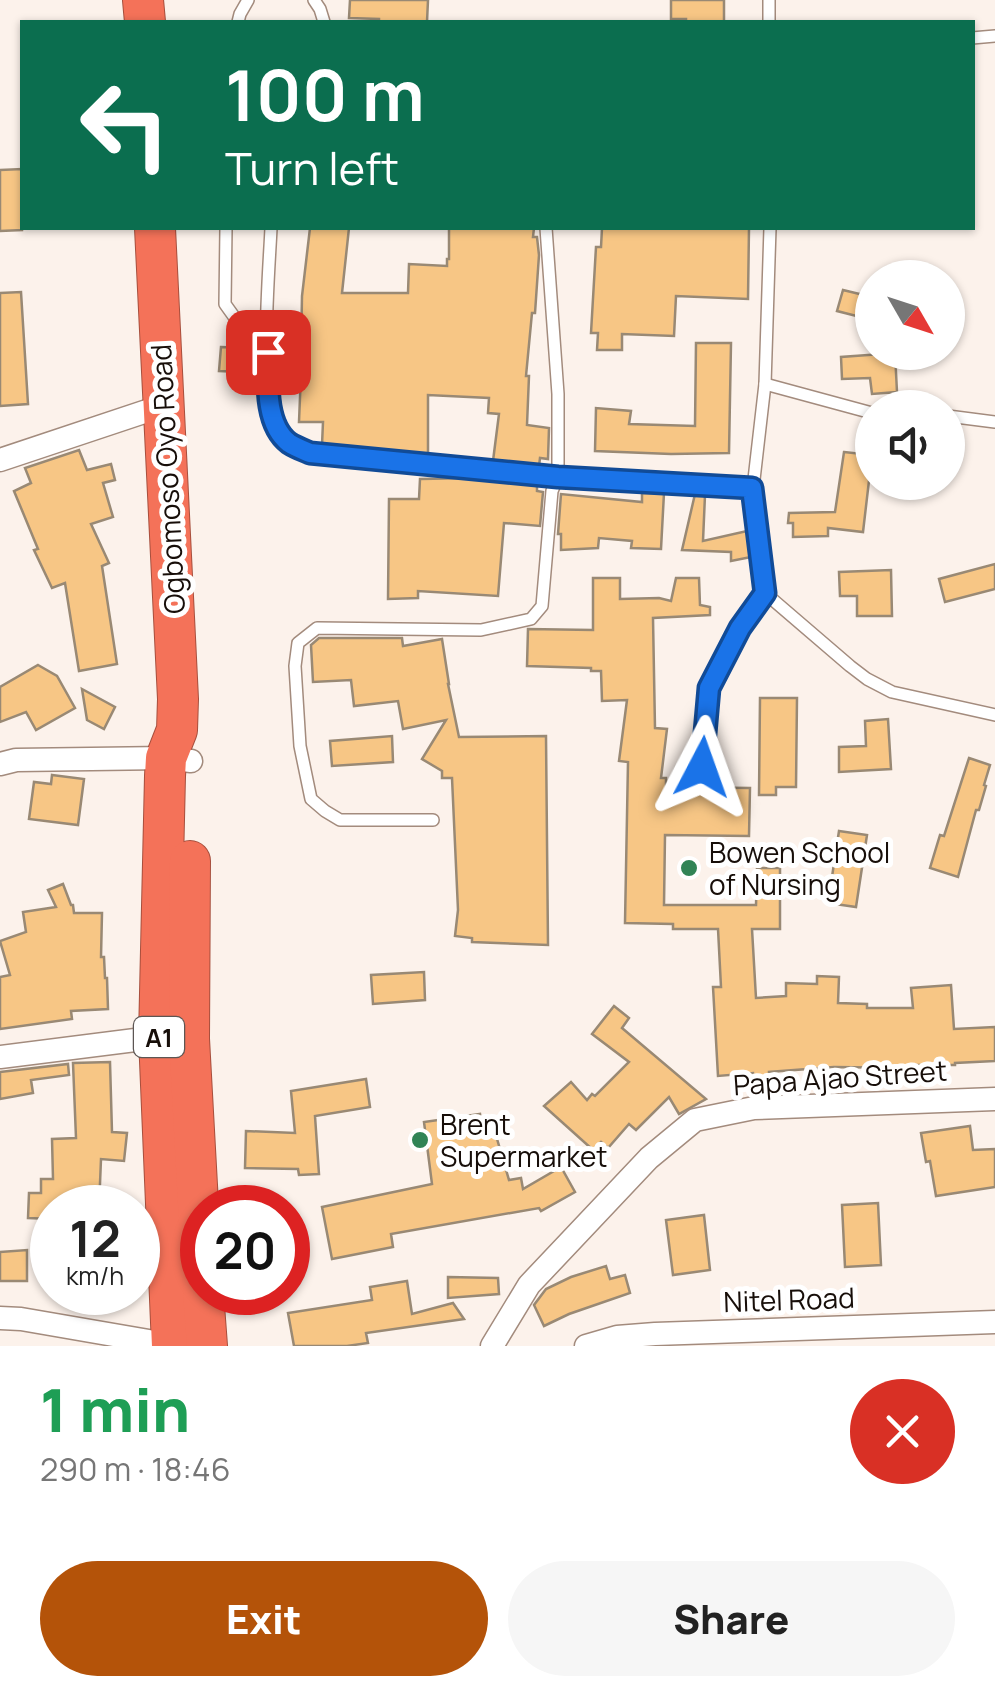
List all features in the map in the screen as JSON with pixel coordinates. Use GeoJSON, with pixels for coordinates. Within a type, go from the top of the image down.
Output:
{"type":"FeatureCollection","features":[{"type":"Feature","properties":{"kind":"highway","name":"Ogbomoso Oyo Road"},"geometry":{"type":"LineString","coordinates":[[155,230],[197,1185]]}},
{"type":"Feature","properties":{"kind":"highway","name":"Ogbomoso Oyo Road"},"geometry":{"type":"LineString","coordinates":[[172,1346],[159,1037],[178,750]]}},
{"type":"Feature","properties":{"kind":"highway"},"geometry":{"type":"LineString","coordinates":[[205,1315],[207,1346]]}},
{"type":"Feature","properties":{"kind":"street"},"geometry":{"type":"LineString","coordinates":[[0,460],[162,406]]}},
{"type":"Feature","properties":{"kind":"street"},"geometry":{"type":"LineString","coordinates":[[0,764],[178,750]]}},
{"type":"Feature","properties":{"kind":"street"},"geometry":{"type":"LineString","coordinates":[[0,1056],[159,1037]]}},
{"type":"Feature","properties":{"kind":"street","name":"Papa Ajao Street"},"geometry":{"type":"LineString","coordinates":[[492,1346],[529,1285],[648,1158],[695,1120],[754,1108],[995,1098]]}},
{"type":"Feature","properties":{"kind":"street"},"geometry":{"type":"LineString","coordinates":[[0,1318],[172,1346]]}},
{"type":"Feature","properties":{"kind":"street","name":"Nitel Road"},"geometry":{"type":"LineString","coordinates":[[586,1346],[655,1334],[995,1322]]}},
{"type":"Feature","properties":{"kind":"lane"},"geometry":{"type":"LineString","coordinates":[[226,230],[225,304],[235,318],[267,323]]}},
{"type":"Feature","properties":{"kind":"lane"},"geometry":{"type":"LineString","coordinates":[[271,230],[268,382],[272,417],[279,434],[290,445],[310,453],[558,477],[752,488]]}},
{"type":"Feature","properties":{"kind":"lane"},"geometry":{"type":"LineString","coordinates":[[433,820],[340,820],[311,798],[300,746],[295,666],[298,643],[317,628],[481,630],[531,619],[542,606],[552,491],[558,477],[558,394],[546,230]]}},
{"type":"Feature","properties":{"kind":"lane"},"geometry":{"type":"LineString","coordinates":[[770,230],[764,384],[752,488],[765,593],[867,679],[892,692],[995,716]]}},
{"type":"Feature","properties":{"kind":"lane"},"geometry":{"type":"LineString","coordinates":[[764,384],[855,408]]}},
{"type":"Feature","properties":{"kind":"lane"},"geometry":{"type":"LineString","coordinates":[[965,418],[995,422]]}},
{"type":"Feature","properties":{"kind":"lane"},"geometry":{"type":"LineString","coordinates":[[702,767],[709,688],[740,628],[765,593]]}},
{"type":"Feature","properties":{"kind":"building"},"geometry":{"type":"Polygon","coordinates":[[[350,0],[428,0],[427,20],[349,18],[350,0]]]}},
{"type":"Feature","properties":{"kind":"building"},"geometry":{"type":"Polygon","coordinates":[[[671,0],[724,0],[724,20],[671,19],[671,0]]]}},
{"type":"Feature","properties":{"kind":"building"},"geometry":{"type":"Polygon","coordinates":[[[20,169],[22,230],[0,231],[0,170],[20,169]]]}},
{"type":"Feature","properties":{"kind":"building"},"geometry":{"type":"Polygon","coordinates":[[[310,230],[349,230],[342,293],[408,293],[409,264],[447,266],[449,230],[534,230],[539,255],[526,376],[527,425],[549,428],[548,459],[540,458],[539,466],[493,461],[499,414],[488,413],[489,398],[428,395],[428,454],[322,445],[323,422],[299,422],[301,373],[283,373],[284,350],[301,350],[310,230]]]}},
{"type":"Feature","properties":{"kind":"building"},"geometry":{"type":"Polygon","coordinates":[[[602,230],[749,230],[748,299],[676,296],[674,336],[622,334],[622,350],[597,350],[598,333],[591,333],[596,247],[601,247],[602,230]]]}},
{"type":"Feature","properties":{"kind":"building"},"geometry":{"type":"Polygon","coordinates":[[[843,290],[855,293],[855,316],[837,311],[843,290]]]}},
{"type":"Feature","properties":{"kind":"building"},"geometry":{"type":"Polygon","coordinates":[[[21,292],[28,404],[0,406],[0,293],[21,292]]]}},
{"type":"Feature","properties":{"kind":"building"},"geometry":{"type":"Polygon","coordinates":[[[696,343],[731,343],[729,453],[595,451],[596,408],[631,411],[629,424],[695,426],[696,343]]]}},
{"type":"Feature","properties":{"kind":"building"},"geometry":{"type":"Polygon","coordinates":[[[221,347],[243,348],[242,372],[219,371],[221,347]]]}},
{"type":"Feature","properties":{"kind":"building"},"geometry":{"type":"Polygon","coordinates":[[[855,356],[855,370],[896,370],[897,390],[872,390],[870,378],[842,379],[841,357],[855,356]]]}},
{"type":"Feature","properties":{"kind":"building"},"geometry":{"type":"Polygon","coordinates":[[[79,450],[87,470],[111,464],[115,480],[103,483],[113,517],[91,524],[109,563],[102,566],[117,664],[79,671],[65,583],[52,588],[14,491],[31,483],[25,468],[79,450]]]}},
{"type":"Feature","properties":{"kind":"building"},"geometry":{"type":"Polygon","coordinates":[[[844,452],[855,453],[855,500],[867,500],[863,532],[828,528],[828,536],[793,537],[789,513],[835,512],[844,452]]]}},
{"type":"Feature","properties":{"kind":"building"},"geometry":{"type":"Polygon","coordinates":[[[474,478],[537,484],[537,491],[543,492],[540,526],[504,523],[498,596],[418,591],[418,598],[388,599],[389,499],[419,499],[420,479],[474,478]]]}},
{"type":"Feature","properties":{"kind":"building"},"geometry":{"type":"Polygon","coordinates":[[[642,493],[664,493],[661,549],[631,548],[632,541],[599,538],[598,548],[561,550],[561,494],[642,502],[642,493]]]}},
{"type":"Feature","properties":{"kind":"building"},"geometry":{"type":"Polygon","coordinates":[[[695,494],[705,495],[703,541],[747,531],[751,557],[731,561],[731,552],[682,550],[695,494]]]}},
{"type":"Feature","properties":{"kind":"building"},"geometry":{"type":"Polygon","coordinates":[[[995,564],[995,589],[945,602],[939,579],[995,564]]]}},
{"type":"Feature","properties":{"kind":"building"},"geometry":{"type":"Polygon","coordinates":[[[891,570],[892,616],[857,616],[857,596],[840,596],[839,572],[891,570]]]}},
{"type":"Feature","properties":{"kind":"building"},"geometry":{"type":"Polygon","coordinates":[[[593,578],[620,578],[620,599],[671,601],[676,578],[699,578],[700,605],[710,607],[710,615],[653,618],[655,728],[667,729],[661,778],[666,778],[666,787],[750,788],[749,836],[665,835],[664,905],[756,905],[757,868],[780,868],[780,929],[752,929],[756,998],[786,996],[786,983],[817,984],[817,976],[839,977],[838,1003],[867,1004],[867,1008],[913,1008],[911,988],[951,985],[954,1029],[995,1027],[995,1061],[769,1072],[770,1086],[754,1087],[753,1073],[718,1076],[713,987],[721,987],[718,929],[625,923],[628,762],[619,761],[627,700],[602,701],[601,671],[527,666],[528,629],[593,630],[593,578]]]}},
{"type":"Feature","properties":{"kind":"building"},"geometry":{"type":"Polygon","coordinates":[[[319,638],[402,638],[403,646],[442,639],[459,737],[546,736],[548,945],[472,942],[472,938],[455,936],[458,910],[452,778],[442,778],[442,771],[422,759],[446,720],[403,729],[398,701],[354,706],[351,680],[313,682],[311,645],[319,638]]]}},
{"type":"Feature","properties":{"kind":"building"},"geometry":{"type":"Polygon","coordinates":[[[38,665],[57,676],[75,708],[36,730],[26,712],[0,722],[0,687],[38,665]]]}},
{"type":"Feature","properties":{"kind":"building"},"geometry":{"type":"Polygon","coordinates":[[[82,689],[115,707],[104,729],[87,720],[82,689]]]}},
{"type":"Feature","properties":{"kind":"building"},"geometry":{"type":"Polygon","coordinates":[[[760,698],[797,698],[796,787],[776,787],[776,795],[759,795],[760,698]]]}},
{"type":"Feature","properties":{"kind":"building"},"geometry":{"type":"Polygon","coordinates":[[[888,719],[891,769],[839,772],[839,747],[866,746],[865,721],[888,719]]]}},
{"type":"Feature","properties":{"kind":"building"},"geometry":{"type":"Polygon","coordinates":[[[392,736],[393,762],[332,766],[330,741],[392,736]]]}},
{"type":"Feature","properties":{"kind":"building"},"geometry":{"type":"Polygon","coordinates":[[[969,758],[990,765],[958,877],[930,868],[969,758]]]}},
{"type":"Feature","properties":{"kind":"building"},"geometry":{"type":"Polygon","coordinates":[[[52,775],[84,779],[78,825],[29,819],[34,782],[51,784],[52,775]]]}},
{"type":"Feature","properties":{"kind":"building"},"geometry":{"type":"Polygon","coordinates":[[[839,831],[867,835],[856,907],[828,903],[839,831]]]}},
{"type":"Feature","properties":{"kind":"building"},"geometry":{"type":"Polygon","coordinates":[[[63,884],[74,913],[102,913],[101,957],[107,978],[108,1009],[71,1011],[72,1019],[0,1029],[0,977],[10,975],[0,941],[26,932],[23,912],[56,907],[48,890],[63,884]]]}},
{"type":"Feature","properties":{"kind":"building"},"geometry":{"type":"Polygon","coordinates":[[[424,972],[425,1000],[373,1004],[371,975],[424,972]]]}},
{"type":"Feature","properties":{"kind":"building"},"geometry":{"type":"Polygon","coordinates":[[[614,1006],[629,1018],[622,1028],[706,1099],[679,1114],[669,1097],[636,1130],[629,1124],[608,1148],[601,1142],[593,1150],[544,1106],[571,1082],[587,1100],[592,1094],[595,1096],[629,1062],[592,1034],[614,1006]]]}},
{"type":"Feature","properties":{"kind":"building"},"geometry":{"type":"Polygon","coordinates":[[[110,1062],[112,1132],[127,1133],[124,1161],[101,1159],[100,1185],[41,1185],[41,1179],[53,1179],[52,1139],[76,1138],[73,1063],[110,1062]]]}},
{"type":"Feature","properties":{"kind":"building"},"geometry":{"type":"Polygon","coordinates":[[[68,1064],[69,1075],[31,1080],[33,1093],[0,1099],[0,1072],[68,1064]]]}},
{"type":"Feature","properties":{"kind":"building"},"geometry":{"type":"Polygon","coordinates":[[[366,1079],[370,1107],[315,1116],[319,1174],[299,1175],[298,1169],[245,1168],[246,1131],[295,1133],[291,1091],[366,1079]]]}},
{"type":"Feature","properties":{"kind":"building"},"geometry":{"type":"Polygon","coordinates":[[[480,1114],[483,1135],[495,1132],[509,1180],[521,1178],[523,1189],[561,1167],[575,1192],[541,1211],[539,1208],[391,1234],[393,1247],[332,1259],[322,1207],[432,1184],[424,1122],[480,1114]]]}},
{"type":"Feature","properties":{"kind":"building"},"geometry":{"type":"Polygon","coordinates":[[[970,1126],[973,1150],[995,1149],[995,1187],[936,1196],[921,1133],[970,1126]]]}},
{"type":"Feature","properties":{"kind":"building"},"geometry":{"type":"Polygon","coordinates":[[[878,1203],[881,1265],[845,1267],[842,1205],[878,1203]]]}},
{"type":"Feature","properties":{"kind":"building"},"geometry":{"type":"Polygon","coordinates":[[[704,1215],[710,1270],[673,1275],[666,1220],[704,1215]]]}},
{"type":"Feature","properties":{"kind":"building"},"geometry":{"type":"Polygon","coordinates":[[[27,1250],[27,1281],[0,1281],[0,1252],[27,1250]]]}},
{"type":"Feature","properties":{"kind":"building"},"geometry":{"type":"Polygon","coordinates":[[[606,1266],[610,1279],[625,1275],[630,1293],[544,1326],[534,1305],[546,1289],[606,1266]]]}},
{"type":"Feature","properties":{"kind":"building"},"geometry":{"type":"Polygon","coordinates":[[[448,1277],[498,1278],[499,1294],[448,1298],[448,1277]]]}},
{"type":"Feature","properties":{"kind":"building"},"geometry":{"type":"Polygon","coordinates":[[[407,1281],[412,1314],[453,1303],[464,1319],[366,1333],[368,1343],[294,1346],[288,1315],[310,1315],[310,1310],[372,1300],[370,1287],[407,1281]]]}},
{"type":"Feature","properties":{"kind":"place","name":"Bowen School of Nursing"},"geometry":{"type":"Point","coordinates":[689,868]}},
{"type":"Feature","properties":{"kind":"place","name":"Brent Supermarket"},"geometry":{"type":"Point","coordinates":[420,1140]}},
{"type":"Feature","properties":{"kind":"route"},"geometry":{"type":"LineString","coordinates":[[268,352],[272,417],[279,434],[290,445],[310,453],[558,477],[752,488],[765,593],[740,628],[709,688],[702,767]]}}]}
